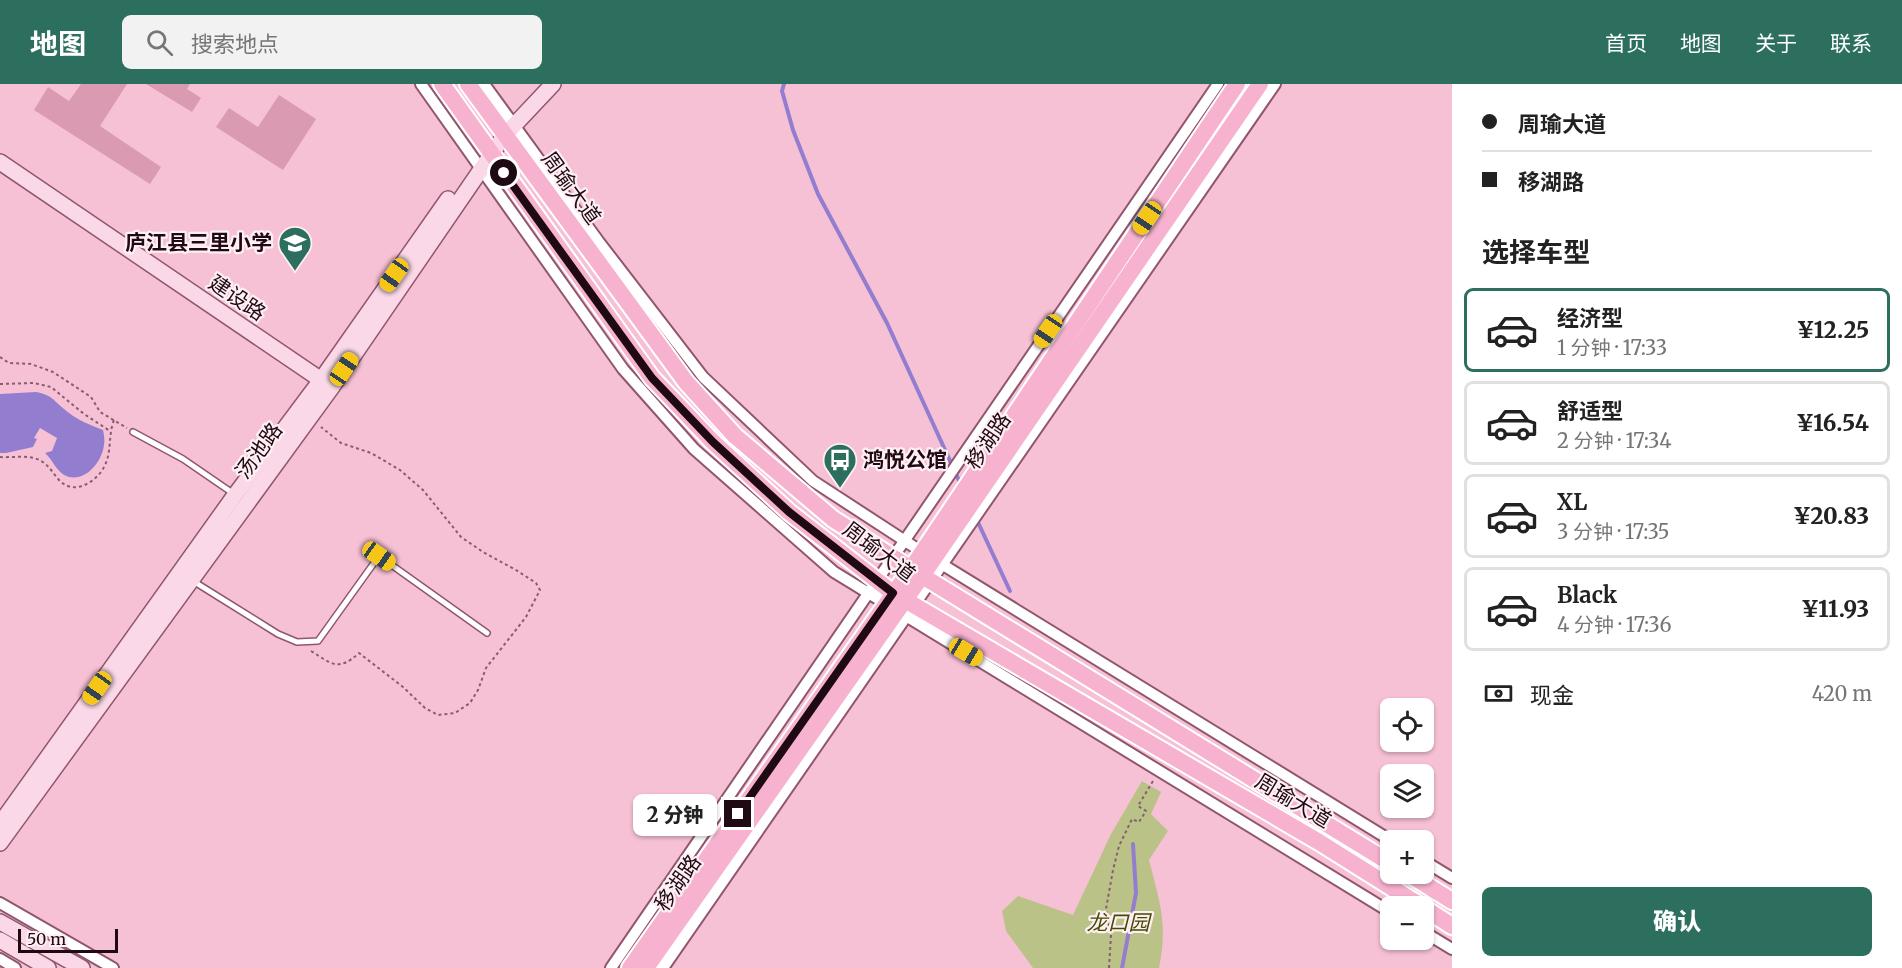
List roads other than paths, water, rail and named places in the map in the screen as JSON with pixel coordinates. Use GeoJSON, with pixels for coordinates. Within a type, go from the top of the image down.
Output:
{"type":"FeatureCollection","features":[{"type":"Feature","properties":{"kind":"main road","name":"周瑜大道"},"geometry":{"type":"LineString","coordinates":[[442,84],[483,158],[652,378],[713,442],[873,587],[1319,842],[1405,896]]}},
{"type":"Feature","properties":{"kind":"main road","name":"周瑜大道"},"geometry":{"type":"LineString","coordinates":[[468,84],[506,127],[686,382],[735,436],[833,519],[1380,857]]}},
{"type":"Feature","properties":{"kind":"main road","name":"移湖路"},"geometry":{"type":"LineString","coordinates":[[970,505],[1237,84]]}},
{"type":"Feature","properties":{"kind":"main road","name":"移湖路"},"geometry":{"type":"LineString","coordinates":[[646,968],[922,576],[1260,84]]}},
{"type":"Feature","properties":{"kind":"main road","name":"移湖路"},"geometry":{"type":"LineString","coordinates":[[630,968],[901,605]]}},
{"type":"Feature","properties":{"kind":"main road"},"geometry":{"type":"LineString","coordinates":[[1425,884],[1452,901]]}},
{"type":"Feature","properties":{"kind":"main road","name":"周瑜大道"},"geometry":{"type":"LineString","coordinates":[[1434,915],[1452,926]]}},
{"type":"Feature","properties":{"kind":"street"},"geometry":{"type":"LineString","coordinates":[[421,84],[483,158]]}},
{"type":"Feature","properties":{"kind":"street"},"geometry":{"type":"LineString","coordinates":[[484,84],[506,127],[599,242],[703,377],[813,481],[933,559],[1380,834]]}},
{"type":"Feature","properties":{"kind":"street","name":"汤池路"},"geometry":{"type":"LineString","coordinates":[[0,843],[192,580],[483,158],[540,84]]}},
{"type":"Feature","properties":{"kind":"street","name":"汤池路"},"geometry":{"type":"LineString","coordinates":[[506,127],[552,84]]}},
{"type":"Feature","properties":{"kind":"street","name":"移湖路"},"geometry":{"type":"LineString","coordinates":[[611,968],[1218,84]]}},
{"type":"Feature","properties":{"kind":"street","name":"移湖路"},"geometry":{"type":"LineString","coordinates":[[663,968],[901,605],[970,505],[1275,84]]}},
{"type":"Feature","properties":{"kind":"street","name":"建设路"},"geometry":{"type":"LineString","coordinates":[[0,162],[326,384]]}},
{"type":"Feature","properties":{"kind":"street","name":"汤池路"},"geometry":{"type":"LineString","coordinates":[[0,824],[236,495],[326,384]]}},
{"type":"Feature","properties":{"kind":"street"},"geometry":{"type":"LineString","coordinates":[[901,605],[1159,771],[1380,906]]}},
{"type":"Feature","properties":{"kind":"street"},"geometry":{"type":"LineString","coordinates":[[1434,867],[1452,878]]}},
{"type":"Feature","properties":{"kind":"street"},"geometry":{"type":"LineString","coordinates":[[0,903],[113,968]]}},
{"type":"Feature","properties":{"kind":"street"},"geometry":{"type":"LineString","coordinates":[[0,922],[82,968]]}},
{"type":"Feature","properties":{"kind":"street"},"geometry":{"type":"LineString","coordinates":[[1434,938],[1452,949]]}},
{"type":"Feature","properties":{"kind":"street"},"geometry":{"type":"LineString","coordinates":[[0,940],[48,968]]}},
{"type":"Feature","properties":{"kind":"street"},"geometry":{"type":"LineString","coordinates":[[0,959],[15,968]]}},
{"type":"Feature","properties":{"kind":"lane"},"geometry":{"type":"LineString","coordinates":[[134,432],[183,459],[236,495]]}},
{"type":"Feature","properties":{"kind":"lane"},"geometry":{"type":"LineString","coordinates":[[192,580],[278,634],[297,642],[318,641],[379,556],[487,633]]}},
{"type":"Feature","properties":{"kind":"waterway"},"geometry":{"type":"LineString","coordinates":[[784,84],[782,91],[793,130],[818,194],[887,323],[962,487]]}},
{"type":"Feature","properties":{"kind":"waterway"},"geometry":{"type":"LineString","coordinates":[[976,518],[1010,591]]}},
{"type":"Feature","properties":{"kind":"waterway"},"geometry":{"type":"LineString","coordinates":[[1122,968],[1136,893],[1133,844]]}},
{"type":"Feature","properties":{"kind":"place","name":"庐江县三里小学"},"geometry":{"type":"Point","coordinates":[295,272]}},
{"type":"Feature","properties":{"kind":"place","name":"鸿悦公馆"},"geometry":{"type":"Point","coordinates":[840,489]}},
{"type":"Feature","properties":{"kind":"park label","name":"龙口园"},"geometry":{"type":"Point","coordinates":[1118,923]}}]}
